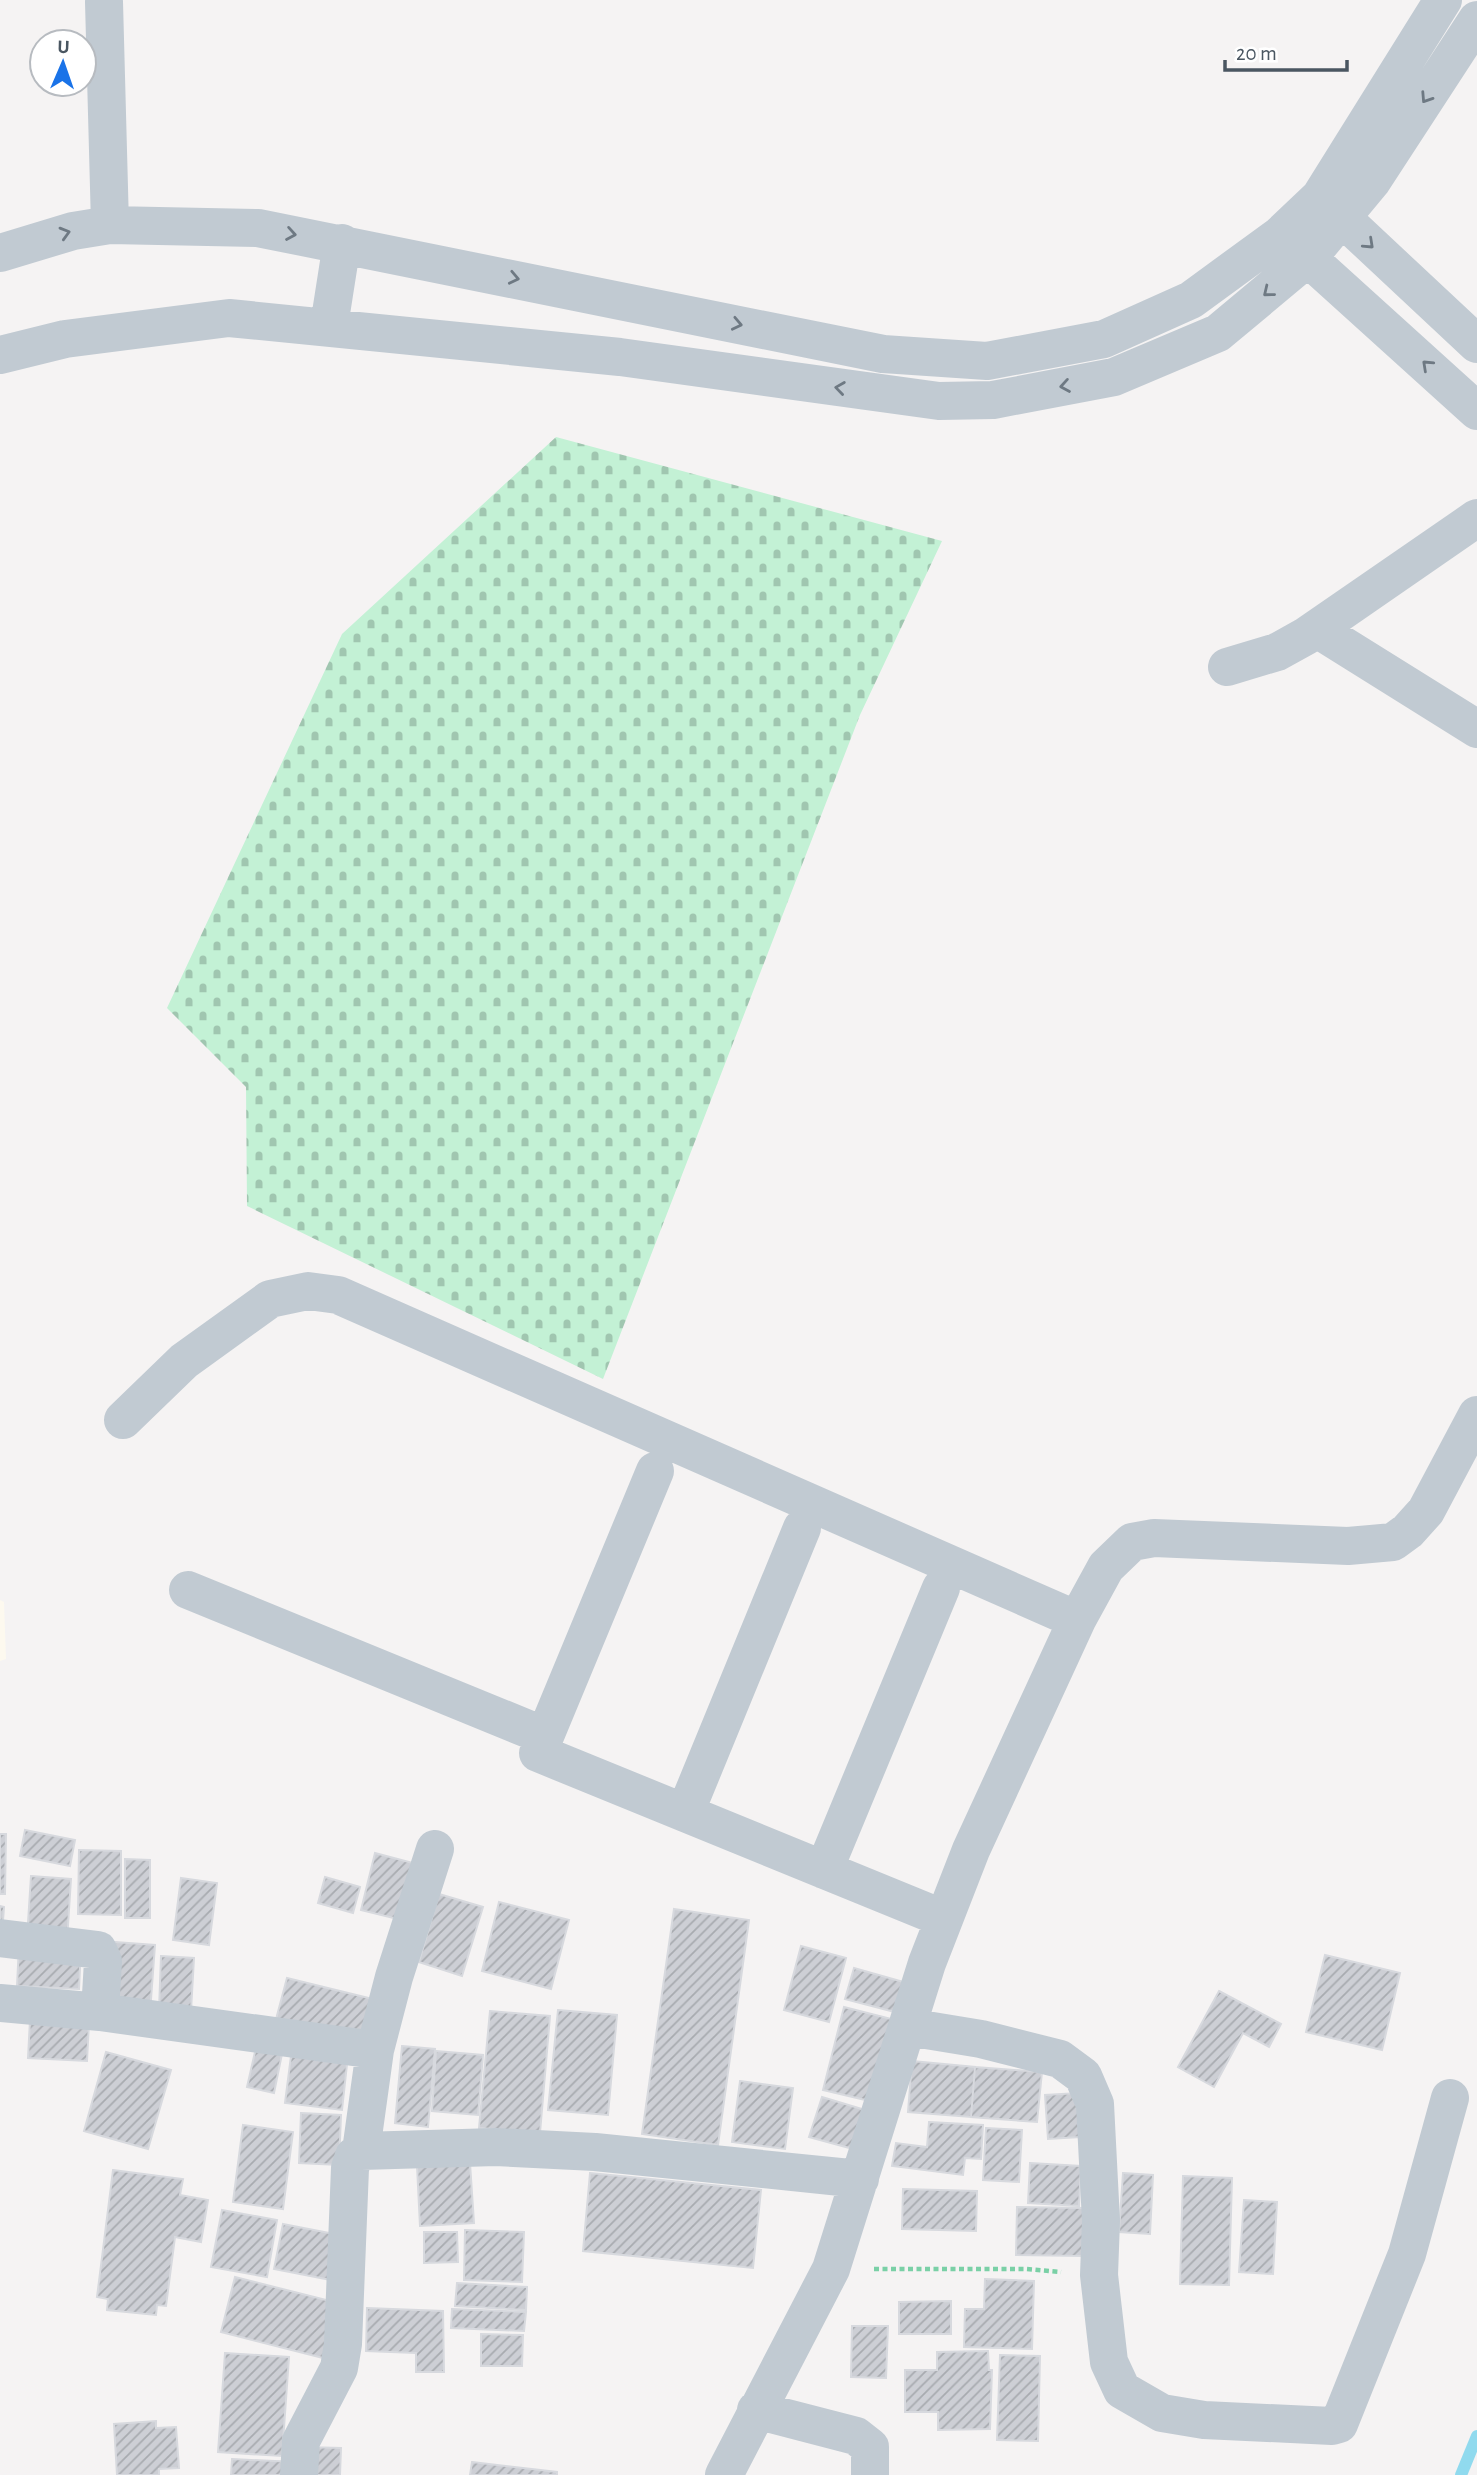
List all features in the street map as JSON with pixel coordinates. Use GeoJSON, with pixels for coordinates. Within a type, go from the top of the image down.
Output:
{"type":"FeatureCollection","features":[{"type":"Feature","properties":{"kind":"street"},"geometry":{"type":"LineString","coordinates":[[0,355],[65,339],[216,319],[329,326],[620,357],[939,401],[993,400],[1114,377],[1218,333],[1330,208],[1443,0]]}},
{"type":"Feature","properties":{"kind":"street"},"geometry":{"type":"LineString","coordinates":[[104,2],[110,225]]}},
{"type":"Feature","properties":{"kind":"street"},"geometry":{"type":"LineString","coordinates":[[1330,208],[1372,181],[1477,20]]}},
{"type":"Feature","properties":{"kind":"street"},"geometry":{"type":"LineString","coordinates":[[1330,208],[1477,344]]}},
{"type":"Feature","properties":{"kind":"street"},"geometry":{"type":"LineString","coordinates":[[0,253],[73,231],[110,225],[258,228],[883,354],[987,361],[1104,339],[1191,300],[1295,246]]}},
{"type":"Feature","properties":{"kind":"street"},"geometry":{"type":"LineString","coordinates":[[329,326],[342,243]]}},
{"type":"Feature","properties":{"kind":"street"},"geometry":{"type":"LineString","coordinates":[[1295,246],[1477,411]]}},
{"type":"Feature","properties":{"kind":"street"},"geometry":{"type":"LineString","coordinates":[[1227,667],[1277,652],[1317,629],[1477,518]]}},
{"type":"Feature","properties":{"kind":"street"},"geometry":{"type":"LineString","coordinates":[[1317,629],[1477,729]]}},
{"type":"Feature","properties":{"kind":"street"},"geometry":{"type":"LineString","coordinates":[[123,1420],[184,1361],[270,1299],[308,1291],[338,1295],[1077,1620]]}},
{"type":"Feature","properties":{"kind":"street"},"geometry":{"type":"LineString","coordinates":[[724,2475],[831,2269],[942,1918],[1077,1620],[1107,1567],[1132,1542],[1154,1538],[1348,1546],[1393,1542],[1408,1531],[1426,1511],[1477,1415]]}},
{"type":"Feature","properties":{"kind":"street"},"geometry":{"type":"LineString","coordinates":[[654,1471],[538,1753],[942,1918]]}},
{"type":"Feature","properties":{"kind":"street"},"geometry":{"type":"LineString","coordinates":[[685,1813],[802,1528]]}},
{"type":"Feature","properties":{"kind":"street"},"geometry":{"type":"LineString","coordinates":[[824,1870],[941,1588]]}},
{"type":"Feature","properties":{"kind":"street"},"geometry":{"type":"LineString","coordinates":[[188,1590],[545,1736]]}},
{"type":"Feature","properties":{"kind":"street"},"geometry":{"type":"LineString","coordinates":[[361,2151],[376,2050],[394,1977],[435,1849]]}},
{"type":"Feature","properties":{"kind":"street"},"geometry":{"type":"LineString","coordinates":[[0,1938],[98,1950],[103,1961],[100,2011]]}},
{"type":"Feature","properties":{"kind":"street"},"geometry":{"type":"LineString","coordinates":[[0,2003],[100,2011],[376,2050]]}},
{"type":"Feature","properties":{"kind":"street"},"geometry":{"type":"LineString","coordinates":[[908,2027],[981,2039],[1060,2059],[1083,2076],[1094,2104],[1101,2221],[1099,2275],[1109,2362],[1122,2390],[1162,2413],[1204,2420],[1332,2426],[1339,2424],[1407,2254],[1450,2098]]}},
{"type":"Feature","properties":{"kind":"street"},"geometry":{"type":"LineString","coordinates":[[299,2475],[301,2441],[339,2368],[343,2344],[350,2168],[354,2156],[361,2151],[496,2147],[582,2151],[668,2157],[860,2179]]}},
{"type":"Feature","properties":{"kind":"street"},"geometry":{"type":"LineString","coordinates":[[756,2410],[856,2436],[870,2448],[870,2475]]}},
{"type":"Feature","properties":{"kind":"path"},"geometry":{"type":"LineString","coordinates":[[831,2269],[1026,2269],[1099,2275]]}},
{"type":"Feature","properties":{"kind":"shaded area"},"geometry":{"type":"Polygon","coordinates":[[[0,1600],[4,1602],[6,1659],[0,1661],[0,1600]]]}},
{"type":"Feature","properties":{"kind":"green space"},"geometry":{"type":"Polygon","coordinates":[[[556,437],[942,541],[860,715],[603,1379],[247,1206],[246,1087],[167,1008],[342,634],[556,437]]]}},
{"type":"Feature","properties":{"kind":"building"},"geometry":{"type":"Polygon","coordinates":[[[25,1830],[75,1840],[70,1866],[20,1856],[25,1830]]]}},
{"type":"Feature","properties":{"kind":"building"},"geometry":{"type":"Polygon","coordinates":[[[0,1834],[6,1834],[5,1894],[0,1894],[0,1834]]]}},
{"type":"Feature","properties":{"kind":"building"},"geometry":{"type":"Polygon","coordinates":[[[79,1850],[121,1851],[121,1915],[78,1914],[79,1850]]]}},
{"type":"Feature","properties":{"kind":"building"},"geometry":{"type":"Polygon","coordinates":[[[375,1853],[424,1866],[410,1922],[361,1910],[375,1853]]]}},
{"type":"Feature","properties":{"kind":"building"},"geometry":{"type":"Polygon","coordinates":[[[125,1859],[150,1860],[150,1918],[125,1918],[125,1859]]]}},
{"type":"Feature","properties":{"kind":"building"},"geometry":{"type":"Polygon","coordinates":[[[31,1876],[71,1879],[67,1941],[27,1938],[31,1876]]]}},
{"type":"Feature","properties":{"kind":"building"},"geometry":{"type":"Polygon","coordinates":[[[325,1877],[360,1887],[353,1913],[318,1903],[325,1877]]]}},
{"type":"Feature","properties":{"kind":"building"},"geometry":{"type":"Polygon","coordinates":[[[181,1878],[217,1883],[209,1945],[173,1940],[181,1878]]]}},
{"type":"Feature","properties":{"kind":"building"},"geometry":{"type":"Polygon","coordinates":[[[439,1894],[483,1907],[462,1976],[419,1962],[439,1894]]]}},
{"type":"Feature","properties":{"kind":"building"},"geometry":{"type":"Polygon","coordinates":[[[499,1902],[569,1920],[551,1989],[482,1971],[499,1902]]]}},
{"type":"Feature","properties":{"kind":"building"},"geometry":{"type":"Polygon","coordinates":[[[0,1906],[4,1907],[2,1934],[0,1934],[0,1906]]]}},
{"type":"Feature","properties":{"kind":"building"},"geometry":{"type":"Polygon","coordinates":[[[674,1909],[749,1920],[718,2145],[642,2134],[674,1909]]]}},
{"type":"Feature","properties":{"kind":"building"},"geometry":{"type":"Polygon","coordinates":[[[115,1942],[155,1945],[150,2013],[111,2011],[115,1942]]]}},
{"type":"Feature","properties":{"kind":"building"},"geometry":{"type":"Polygon","coordinates":[[[19,1945],[81,1948],[79,1989],[17,1986],[19,1945]]]}},
{"type":"Feature","properties":{"kind":"building"},"geometry":{"type":"Polygon","coordinates":[[[801,1946],[846,1958],[829,2022],[784,2010],[801,1946]]]}},
{"type":"Feature","properties":{"kind":"building"},"geometry":{"type":"Polygon","coordinates":[[[1325,1955],[1400,1973],[1382,2050],[1306,2032],[1325,1955]]]}},
{"type":"Feature","properties":{"kind":"building"},"geometry":{"type":"Polygon","coordinates":[[[161,1956],[194,1958],[191,2011],[159,2010],[161,1956]]]}},
{"type":"Feature","properties":{"kind":"building"},"geometry":{"type":"Polygon","coordinates":[[[854,1968],[914,1985],[906,2015],[845,1999],[854,1968]]]}},
{"type":"Feature","properties":{"kind":"building"},"geometry":{"type":"Polygon","coordinates":[[[287,1978],[381,2001],[370,2046],[275,2023],[287,1978]]]}},
{"type":"Feature","properties":{"kind":"building"},"geometry":{"type":"Polygon","coordinates":[[[1219,1991],[1281,2024],[1269,2047],[1243,2033],[1214,2087],[1178,2067],[1219,1991]]]}},
{"type":"Feature","properties":{"kind":"building"},"geometry":{"type":"Polygon","coordinates":[[[844,2007],[899,2021],[878,2103],[823,2090],[844,2007]]]}},
{"type":"Feature","properties":{"kind":"building"},"geometry":{"type":"Polygon","coordinates":[[[558,2010],[617,2015],[608,2115],[548,2110],[558,2010]]]}},
{"type":"Feature","properties":{"kind":"building"},"geometry":{"type":"Polygon","coordinates":[[[490,2011],[550,2016],[540,2133],[479,2128],[490,2011]]]}},
{"type":"Feature","properties":{"kind":"building"},"geometry":{"type":"Polygon","coordinates":[[[30,2020],[89,2023],[87,2061],[28,2058],[30,2020]]]}},
{"type":"Feature","properties":{"kind":"building"},"geometry":{"type":"Polygon","coordinates":[[[257,2043],[283,2049],[274,2093],[247,2087],[257,2043]]]}},
{"type":"Feature","properties":{"kind":"building"},"geometry":{"type":"Polygon","coordinates":[[[402,2046],[435,2049],[428,2127],[395,2123],[402,2046]]]}},
{"type":"Feature","properties":{"kind":"building"},"geometry":{"type":"Polygon","coordinates":[[[292,2048],[348,2055],[342,2110],[285,2103],[292,2048]]]}},
{"type":"Feature","properties":{"kind":"building"},"geometry":{"type":"Polygon","coordinates":[[[436,2051],[483,2055],[478,2115],[432,2111],[436,2051]]]}},
{"type":"Feature","properties":{"kind":"building"},"geometry":{"type":"Polygon","coordinates":[[[106,2052],[171,2070],[148,2149],[84,2131],[106,2052]]]}},
{"type":"Feature","properties":{"kind":"building"},"geometry":{"type":"Polygon","coordinates":[[[912,2061],[975,2067],[971,2117],[908,2112],[912,2061]]]}},
{"type":"Feature","properties":{"kind":"building"},"geometry":{"type":"Polygon","coordinates":[[[975,2067],[1042,2072],[1037,2122],[971,2117],[975,2067]]]}},
{"type":"Feature","properties":{"kind":"building"},"geometry":{"type":"Polygon","coordinates":[[[740,2081],[793,2088],[785,2149],[732,2142],[740,2081]]]}},
{"type":"Feature","properties":{"kind":"building"},"geometry":{"type":"Polygon","coordinates":[[[1078,2093],[1080,2137],[1048,2139],[1045,2095],[1078,2093]]]}},
{"type":"Feature","properties":{"kind":"building"},"geometry":{"type":"Polygon","coordinates":[[[822,2097],[875,2113],[864,2152],[809,2137],[822,2097]]]}},
{"type":"Feature","properties":{"kind":"building"},"geometry":{"type":"Polygon","coordinates":[[[301,2113],[341,2115],[339,2165],[299,2163],[301,2113]]]}},
{"type":"Feature","properties":{"kind":"building"},"geometry":{"type":"Polygon","coordinates":[[[929,2122],[983,2125],[981,2159],[965,2158],[963,2175],[892,2166],[896,2143],[927,2147],[929,2122]]]}},
{"type":"Feature","properties":{"kind":"building"},"geometry":{"type":"Polygon","coordinates":[[[243,2125],[293,2132],[283,2209],[233,2202],[243,2125]]]}},
{"type":"Feature","properties":{"kind":"building"},"geometry":{"type":"Polygon","coordinates":[[[986,2128],[1022,2130],[1019,2182],[983,2180],[986,2128]]]}},
{"type":"Feature","properties":{"kind":"building"},"geometry":{"type":"Polygon","coordinates":[[[470,2163],[474,2223],[420,2226],[417,2166],[470,2163]]]}},
{"type":"Feature","properties":{"kind":"building"},"geometry":{"type":"Polygon","coordinates":[[[1030,2163],[1081,2166],[1079,2206],[1028,2203],[1030,2163]]]}},
{"type":"Feature","properties":{"kind":"building"},"geometry":{"type":"Polygon","coordinates":[[[113,2170],[183,2179],[180,2195],[208,2200],[201,2242],[175,2237],[166,2306],[157,2305],[156,2315],[107,2310],[108,2299],[97,2297],[113,2170]]]}},
{"type":"Feature","properties":{"kind":"building"},"geometry":{"type":"Polygon","coordinates":[[[590,2173],[761,2190],[753,2268],[583,2251],[590,2173]]]}},
{"type":"Feature","properties":{"kind":"building"},"geometry":{"type":"Polygon","coordinates":[[[1123,2173],[1153,2175],[1150,2234],[1119,2232],[1123,2173]]]}},
{"type":"Feature","properties":{"kind":"building"},"geometry":{"type":"Polygon","coordinates":[[[1183,2176],[1232,2178],[1229,2285],[1180,2284],[1183,2176]]]}},
{"type":"Feature","properties":{"kind":"building"},"geometry":{"type":"Polygon","coordinates":[[[903,2189],[977,2191],[976,2231],[902,2229],[903,2189]]]}},
{"type":"Feature","properties":{"kind":"building"},"geometry":{"type":"Polygon","coordinates":[[[1244,2200],[1277,2202],[1273,2274],[1239,2272],[1244,2200]]]}},
{"type":"Feature","properties":{"kind":"building"},"geometry":{"type":"Polygon","coordinates":[[[1017,2207],[1084,2208],[1083,2256],[1016,2255],[1017,2207]]]}},
{"type":"Feature","properties":{"kind":"building"},"geometry":{"type":"Polygon","coordinates":[[[222,2210],[277,2220],[267,2277],[211,2267],[222,2210]]]}},
{"type":"Feature","properties":{"kind":"building"},"geometry":{"type":"Polygon","coordinates":[[[283,2224],[345,2236],[336,2281],[274,2269],[283,2224]]]}},
{"type":"Feature","properties":{"kind":"building"},"geometry":{"type":"Polygon","coordinates":[[[465,2230],[524,2232],[522,2282],[464,2280],[465,2230]]]}},
{"type":"Feature","properties":{"kind":"building"},"geometry":{"type":"Polygon","coordinates":[[[424,2232],[457,2232],[458,2262],[424,2263],[424,2232]]]}},
{"type":"Feature","properties":{"kind":"building"},"geometry":{"type":"Polygon","coordinates":[[[235,2277],[338,2303],[323,2358],[221,2332],[235,2277]]]}},
{"type":"Feature","properties":{"kind":"building"},"geometry":{"type":"Polygon","coordinates":[[[985,2279],[1034,2281],[1032,2349],[964,2347],[965,2309],[984,2309],[985,2279]]]}},
{"type":"Feature","properties":{"kind":"building"},"geometry":{"type":"Polygon","coordinates":[[[457,2283],[527,2287],[526,2310],[455,2306],[457,2283]]]}},
{"type":"Feature","properties":{"kind":"building"},"geometry":{"type":"Polygon","coordinates":[[[951,2301],[951,2334],[899,2334],[899,2302],[951,2301]]]}},
{"type":"Feature","properties":{"kind":"building"},"geometry":{"type":"Polygon","coordinates":[[[367,2308],[443,2311],[444,2372],[416,2372],[416,2353],[366,2351],[367,2308]]]}},
{"type":"Feature","properties":{"kind":"building"},"geometry":{"type":"Polygon","coordinates":[[[452,2309],[526,2312],[524,2331],[451,2328],[452,2309]]]}},
{"type":"Feature","properties":{"kind":"building"},"geometry":{"type":"Polygon","coordinates":[[[852,2326],[888,2326],[886,2378],[851,2377],[852,2326]]]}},
{"type":"Feature","properties":{"kind":"building"},"geometry":{"type":"Polygon","coordinates":[[[481,2334],[523,2335],[522,2366],[481,2366],[481,2334]]]}},
{"type":"Feature","properties":{"kind":"building"},"geometry":{"type":"Polygon","coordinates":[[[988,2351],[989,2370],[992,2370],[990,2429],[938,2430],[938,2412],[905,2412],[905,2370],[937,2370],[937,2352],[988,2351]]]}},
{"type":"Feature","properties":{"kind":"building"},"geometry":{"type":"Polygon","coordinates":[[[225,2353],[289,2357],[282,2456],[218,2452],[225,2353]]]}},
{"type":"Feature","properties":{"kind":"building"},"geometry":{"type":"Polygon","coordinates":[[[1000,2355],[1040,2356],[1038,2441],[997,2440],[1000,2355]]]}},
{"type":"Feature","properties":{"kind":"building"},"geometry":{"type":"Polygon","coordinates":[[[156,2421],[156,2428],[176,2427],[179,2468],[159,2469],[159,2475],[117,2475],[114,2424],[156,2421]]]}},
{"type":"Feature","properties":{"kind":"building"},"geometry":{"type":"Polygon","coordinates":[[[305,2447],[341,2448],[340,2475],[305,2475],[305,2447]]]}},
{"type":"Feature","properties":{"kind":"building"},"geometry":{"type":"Polygon","coordinates":[[[232,2459],[295,2462],[295,2475],[231,2475],[232,2459]]]}},
{"type":"Feature","properties":{"kind":"building"},"geometry":{"type":"Polygon","coordinates":[[[472,2462],[557,2472],[557,2475],[470,2475],[472,2462]]]}},
{"type":"Feature","properties":{"kind":"waterway"},"geometry":{"type":"LineString","coordinates":[[1461,2475],[1477,2436]]}}]}
